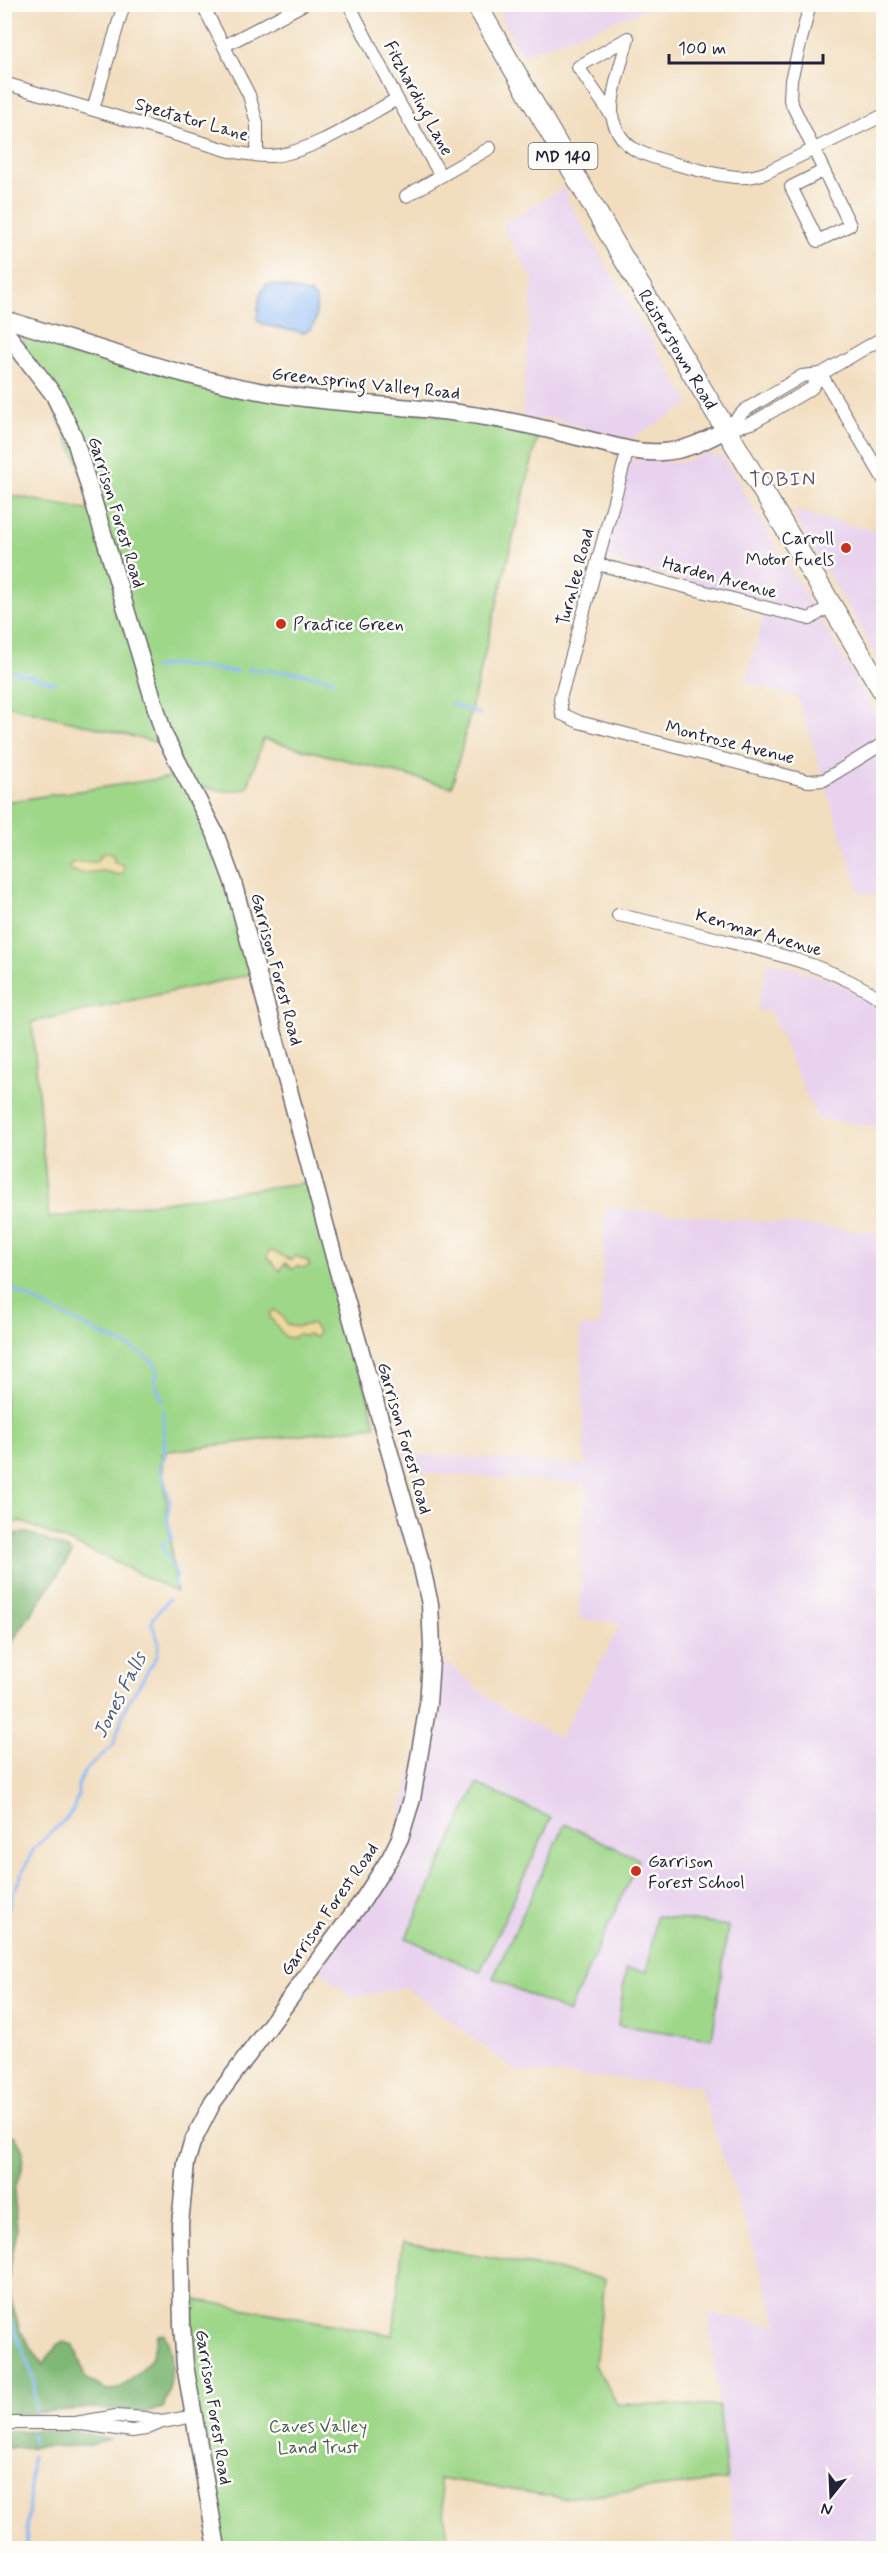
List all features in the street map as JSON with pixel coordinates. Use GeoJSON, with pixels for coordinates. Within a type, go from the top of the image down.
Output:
{"type":"FeatureCollection","features":[{"type":"Feature","properties":{"kind":"main road","name":"Reisterstown Road"},"geometry":{"type":"LineString","coordinates":[[476,4],[503,55],[725,430],[884,693]]}},
{"type":"Feature","properties":{"kind":"main road","name":"Greenspring Valley Road"},"geometry":{"type":"LineString","coordinates":[[4,319],[166,368],[241,387],[308,399],[435,410],[501,419],[646,452],[670,452],[696,445],[725,430]]}},
{"type":"Feature","properties":{"kind":"main road","name":"Garrison Forest Road"},"geometry":{"type":"LineString","coordinates":[[4,330],[54,395],[74,437],[164,735],[215,833],[234,882],[333,1256],[421,1564],[430,1604],[432,1646],[428,1704],[412,1799],[400,1838],[379,1877],[363,1900],[213,2102],[192,2143],[183,2182],[180,2224],[182,2325],[194,2416],[217,2548]]}},
{"type":"Feature","properties":{"kind":"street"},"geometry":{"type":"LineString","coordinates":[[93,109],[124,4]]}},
{"type":"Feature","properties":{"kind":"street"},"geometry":{"type":"LineString","coordinates":[[202,4],[253,106],[258,134],[257,155]]}},
{"type":"Feature","properties":{"kind":"street"},"geometry":{"type":"LineString","coordinates":[[224,46],[304,4]]}},
{"type":"Feature","properties":{"kind":"street","name":"Fitzharding Lane"},"geometry":{"type":"LineString","coordinates":[[349,4],[441,176]]}},
{"type":"Feature","properties":{"kind":"street"},"geometry":{"type":"LineString","coordinates":[[810,4],[789,90],[795,113],[824,171],[850,225],[818,241],[791,187],[824,171]]}},
{"type":"Feature","properties":{"kind":"street"},"geometry":{"type":"LineString","coordinates":[[612,116],[628,38],[578,67],[612,116],[615,127],[636,151],[723,175],[751,177],[765,173],[884,115]]}},
{"type":"Feature","properties":{"kind":"street","name":"Spectator Lane"},"geometry":{"type":"LineString","coordinates":[[4,83],[230,151],[273,156],[300,149],[398,99]]}},
{"type":"Feature","properties":{"kind":"street"},"geometry":{"type":"LineString","coordinates":[[406,196],[490,148]]}},
{"type":"Feature","properties":{"kind":"street","name":"Greenspring Valley Road"},"geometry":{"type":"LineString","coordinates":[[725,430],[752,423],[812,388],[821,374],[884,337]]}},
{"type":"Feature","properties":{"kind":"street"},"geometry":{"type":"LineString","coordinates":[[821,374],[884,480]]}},
{"type":"Feature","properties":{"kind":"street","name":"Turnlee Road"},"geometry":{"type":"LineString","coordinates":[[562,714],[560,699],[628,449]]}},
{"type":"Feature","properties":{"kind":"street","name":"Harden Avenue"},"geometry":{"type":"LineString","coordinates":[[597,564],[810,619],[831,605]]}},
{"type":"Feature","properties":{"kind":"street","name":"Montrose Avenue"},"geometry":{"type":"LineString","coordinates":[[562,714],[579,722],[808,781],[824,780],[884,743]]}},
{"type":"Feature","properties":{"kind":"street","name":"Kenmar Avenue"},"geometry":{"type":"LineString","coordinates":[[618,915],[760,950],[825,969],[846,978],[884,1001]]}},
{"type":"Feature","properties":{"kind":"street"},"geometry":{"type":"LineString","coordinates":[[4,2423],[75,2423],[116,2416],[146,2418],[162,2422],[194,2416]]}},
{"type":"Feature","properties":{"kind":"shaded area"},"geometry":{"type":"Polygon","coordinates":[[[495,5],[657,5],[521,56],[495,5]]]}},
{"type":"Feature","properties":{"kind":"shaded area"},"geometry":{"type":"Polygon","coordinates":[[[566,186],[568,201],[690,404],[630,439],[545,417],[537,420],[522,418],[533,280],[502,225],[566,186]]]}},
{"type":"Feature","properties":{"kind":"shaded area"},"geometry":{"type":"Polygon","coordinates":[[[706,453],[723,457],[883,725],[883,898],[859,891],[798,698],[746,682],[767,603],[610,561],[606,558],[605,552],[628,464],[633,460],[641,459],[674,463],[690,460],[706,453]]]}},
{"type":"Feature","properties":{"kind":"shaded area"},"geometry":{"type":"Polygon","coordinates":[[[796,511],[883,533],[883,666],[793,515],[796,511]]]}},
{"type":"Feature","properties":{"kind":"shaded area"},"geometry":{"type":"Polygon","coordinates":[[[768,960],[844,985],[883,1010],[883,1127],[817,1119],[770,1011],[757,1010],[768,960]]]}},
{"type":"Feature","properties":{"kind":"shaded area","name":"Garrison Forest School"},"geometry":{"type":"Polygon","coordinates":[[[605,1207],[883,1233],[883,2548],[735,2548],[708,2314],[779,2325],[699,2086],[516,2071],[407,1988],[351,1997],[319,1969],[383,1880],[435,1688],[446,1661],[481,1692],[506,1710],[560,1738],[621,1623],[579,1619],[586,1484],[409,1472],[404,1453],[585,1465],[580,1327],[600,1327],[605,1207]]]}},
{"type":"Feature","properties":{"kind":"green space"},"geometry":{"type":"Polygon","coordinates":[[[26,332],[164,373],[539,432],[452,787],[263,739],[248,786],[245,789],[227,791],[185,785],[220,855],[253,974],[32,1022],[49,1218],[308,1182],[376,1426],[161,1452],[176,1592],[107,1558],[20,1521],[5,1525],[5,802],[178,776],[163,744],[5,705],[4,494],[102,513],[23,343],[26,332]]]}},
{"type":"Feature","properties":{"kind":"green space"},"geometry":{"type":"Polygon","coordinates":[[[28,1533],[68,1549],[72,1554],[5,1652],[5,1534],[28,1533]]]}},
{"type":"Feature","properties":{"kind":"green space"},"geometry":{"type":"Polygon","coordinates":[[[477,1784],[551,1818],[480,1972],[406,1938],[477,1784]]]}},
{"type":"Feature","properties":{"kind":"green space"},"geometry":{"type":"Polygon","coordinates":[[[565,1824],[639,1859],[568,2013],[493,1978],[565,1824]]]}},
{"type":"Feature","properties":{"kind":"green space"},"geometry":{"type":"Polygon","coordinates":[[[656,1916],[728,1926],[712,2039],[618,2025],[626,1969],[647,1972],[656,1916]]]}},
{"type":"Feature","properties":{"kind":"green space"},"geometry":{"type":"Polygon","coordinates":[[[5,2135],[15,2136],[23,2151],[22,2169],[14,2189],[17,2231],[7,2285],[20,2331],[43,2365],[57,2345],[63,2342],[74,2345],[86,2379],[107,2390],[119,2389],[139,2373],[151,2359],[158,2335],[164,2334],[171,2351],[172,2371],[163,2408],[146,2412],[95,2408],[5,2415],[5,2135]]]}},
{"type":"Feature","properties":{"kind":"green space","name":"Caves Valley Land Trust"},"geometry":{"type":"Polygon","coordinates":[[[403,2242],[605,2279],[595,2365],[617,2404],[719,2406],[727,2480],[563,2498],[439,2478],[449,2548],[222,2548],[190,2364],[186,2298],[393,2335],[403,2242]]]}},
{"type":"Feature","properties":{"kind":"green space"},"geometry":{"type":"Polygon","coordinates":[[[74,2430],[109,2440],[87,2446],[5,2448],[5,2431],[74,2430]]]}},
{"type":"Feature","properties":{"kind":"sand"},"geometry":{"type":"Polygon","coordinates":[[[106,852],[114,856],[114,862],[124,866],[123,874],[104,871],[80,873],[70,870],[69,867],[73,862],[96,862],[106,852]]]}},
{"type":"Feature","properties":{"kind":"sand"},"geometry":{"type":"Polygon","coordinates":[[[272,1251],[291,1260],[296,1256],[309,1262],[309,1266],[302,1268],[297,1266],[292,1269],[285,1263],[280,1271],[267,1257],[268,1252],[272,1251]]]}},
{"type":"Feature","properties":{"kind":"sand"},"geometry":{"type":"Polygon","coordinates":[[[274,1310],[283,1317],[286,1324],[295,1327],[312,1324],[318,1331],[316,1338],[308,1334],[304,1336],[298,1334],[293,1338],[285,1337],[270,1317],[270,1313],[274,1310]]]}},
{"type":"Feature","properties":{"kind":"water"},"geometry":{"type":"Polygon","coordinates":[[[274,284],[311,294],[316,299],[316,319],[308,331],[303,333],[264,325],[257,320],[260,294],[266,285],[274,284]]]}},
{"type":"Feature","properties":{"kind":"waterway"},"geometry":{"type":"LineString","coordinates":[[154,668],[172,664],[237,672]]}},
{"type":"Feature","properties":{"kind":"waterway"},"geometry":{"type":"LineString","coordinates":[[4,669],[55,683]]}},
{"type":"Feature","properties":{"kind":"waterway"},"geometry":{"type":"LineString","coordinates":[[247,669],[300,673],[335,680]]}},
{"type":"Feature","properties":{"kind":"waterway"},"geometry":{"type":"LineString","coordinates":[[451,704],[480,714]]}},
{"type":"Feature","properties":{"kind":"waterway","name":"Jones Falls"},"geometry":{"type":"LineString","coordinates":[[4,1281],[16,1291],[126,1345],[151,1361],[158,1373],[154,1380],[163,1402]]}},
{"type":"Feature","properties":{"kind":"waterway","name":"Jones Falls"},"geometry":{"type":"LineString","coordinates":[[163,1411],[165,1456],[160,1465],[170,1501],[167,1519],[172,1538],[161,1545],[177,1576],[173,1586]]}},
{"type":"Feature","properties":{"kind":"waterway","name":"Jones Falls"},"geometry":{"type":"LineString","coordinates":[[4,1922],[14,1891],[34,1848],[67,1818],[73,1810],[78,1795],[78,1785],[84,1772],[113,1745],[126,1706],[157,1656],[159,1643],[152,1624],[154,1617],[169,1599]]}},
{"type":"Feature","properties":{"kind":"waterway","name":"Jones Falls"},"geometry":{"type":"LineString","coordinates":[[4,1938],[6,1939],[4,1945]]}},
{"type":"Feature","properties":{"kind":"waterway","name":"Jones Falls"},"geometry":{"type":"LineString","coordinates":[[4,2302],[34,2379],[36,2411]]}},
{"type":"Feature","properties":{"kind":"waterway","name":"Jones Falls"},"geometry":{"type":"LineString","coordinates":[[32,2433],[33,2443]]}},
{"type":"Feature","properties":{"kind":"waterway","name":"Jones Falls"},"geometry":{"type":"LineString","coordinates":[[26,2548],[32,2456]]}},
{"type":"Feature","properties":{"kind":"place","name":"Carroll Motor Fuels"},"geometry":{"type":"Point","coordinates":[846,548]}},
{"type":"Feature","properties":{"kind":"place","name":"Practice Green"},"geometry":{"type":"Point","coordinates":[281,624]}},
{"type":"Feature","properties":{"kind":"place","name":"Garrison Forest School"},"geometry":{"type":"Point","coordinates":[636,1871]}},
{"type":"Feature","properties":{"kind":"district","name":"TOBIN"},"geometry":{"type":"Point","coordinates":[783,479]}}]}
